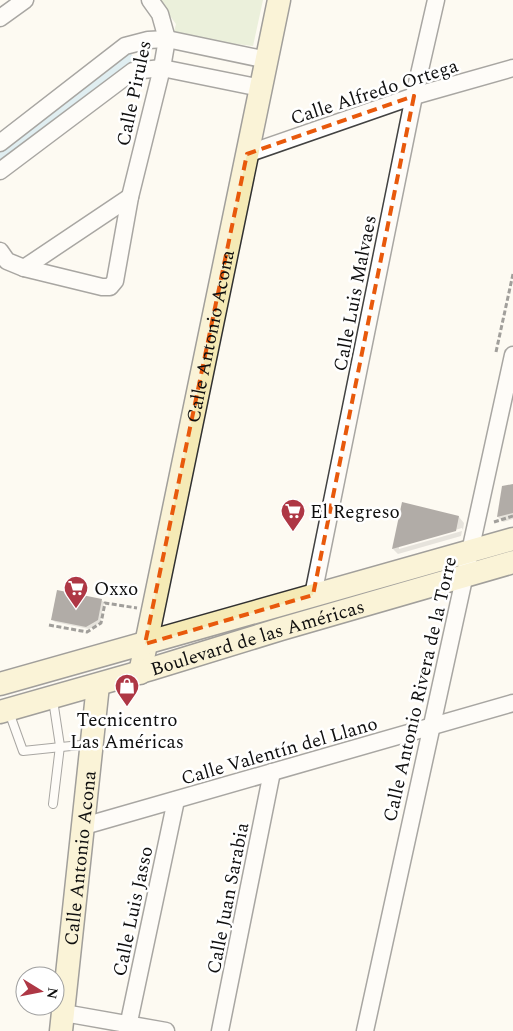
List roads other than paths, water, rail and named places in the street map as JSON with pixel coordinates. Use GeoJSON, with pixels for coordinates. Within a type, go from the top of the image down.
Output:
{"type":"FeatureCollection","features":[{"type":"Feature","properties":{"kind":"main road","name":"Calle Antonio Acona"},"geometry":{"type":"LineString","coordinates":[[140,673],[279,0]]}},
{"type":"Feature","properties":{"kind":"main road","name":"Boulevard de las Américas"},"geometry":{"type":"LineString","coordinates":[[0,684],[513,539]]}},
{"type":"Feature","properties":{"kind":"main road","name":"Boulevard de las Américas"},"geometry":{"type":"LineString","coordinates":[[4,711],[140,673],[281,629],[513,562]]}},
{"type":"Feature","properties":{"kind":"main road","name":"Calle Antonio Acona"},"geometry":{"type":"LineString","coordinates":[[63,1022],[98,685]]}},
{"type":"Feature","properties":{"kind":"street"},"geometry":{"type":"LineString","coordinates":[[0,18],[25,0]]}},
{"type":"Feature","properties":{"kind":"street","name":"Calle Pirules"},"geometry":{"type":"LineString","coordinates":[[0,251],[7,260],[24,268],[102,286],[110,287],[115,281],[130,198],[162,68],[167,39],[160,14],[150,0]]}},
{"type":"Feature","properties":{"kind":"street","name":"Calle Luis Malvaes"},"geometry":{"type":"LineString","coordinates":[[313,595],[414,96],[436,0]]}},
{"type":"Feature","properties":{"kind":"street"},"geometry":{"type":"LineString","coordinates":[[0,143],[125,46],[148,40],[167,39],[267,60]]}},
{"type":"Feature","properties":{"kind":"street"},"geometry":{"type":"LineString","coordinates":[[0,171],[133,72],[162,68],[261,88]]}},
{"type":"Feature","properties":{"kind":"street","name":"Calle Alfredo Ortega"},"geometry":{"type":"LineString","coordinates":[[247,154],[414,96],[513,68]]}},
{"type":"Feature","properties":{"kind":"street"},"geometry":{"type":"LineString","coordinates":[[24,268],[130,198]]}},
{"type":"Feature","properties":{"kind":"street","name":"Calle Antonio Rivera de la Torre"},"geometry":{"type":"LineString","coordinates":[[365,1031],[513,355]]}},
{"type":"Feature","properties":{"kind":"street","name":"Calle Valentín del Llano"},"geometry":{"type":"LineString","coordinates":[[84,826],[513,703]]}},
{"type":"Feature","properties":{"kind":"street","name":"Calle Juan Sarabia"},"geometry":{"type":"LineString","coordinates":[[220,1031],[272,772]]}},
{"type":"Feature","properties":{"kind":"street","name":"Calle Luis Jasso"},"geometry":{"type":"LineString","coordinates":[[128,1028],[176,800]]}},
{"type":"Feature","properties":{"kind":"street"},"geometry":{"type":"LineString","coordinates":[[63,1022],[166,1031]]}},
{"type":"Feature","properties":{"kind":"lane"},"geometry":{"type":"LineString","coordinates":[[53,698],[60,746],[53,804]]}},
{"type":"Feature","properties":{"kind":"lane"},"geometry":{"type":"LineString","coordinates":[[4,711],[23,751],[93,744]]}},
{"type":"Feature","properties":{"kind":"waterway"},"geometry":{"type":"LineString","coordinates":[[0,154],[127,61]]}},
{"type":"Feature","properties":{"kind":"place","name":"El Regreso"},"geometry":{"type":"Point","coordinates":[293,532]}},
{"type":"Feature","properties":{"kind":"place","name":"Oxxo"},"geometry":{"type":"Point","coordinates":[76,609]}},
{"type":"Feature","properties":{"kind":"place","name":"Tecnicentro Las Américas"},"geometry":{"type":"Point","coordinates":[127,707]}}]}
